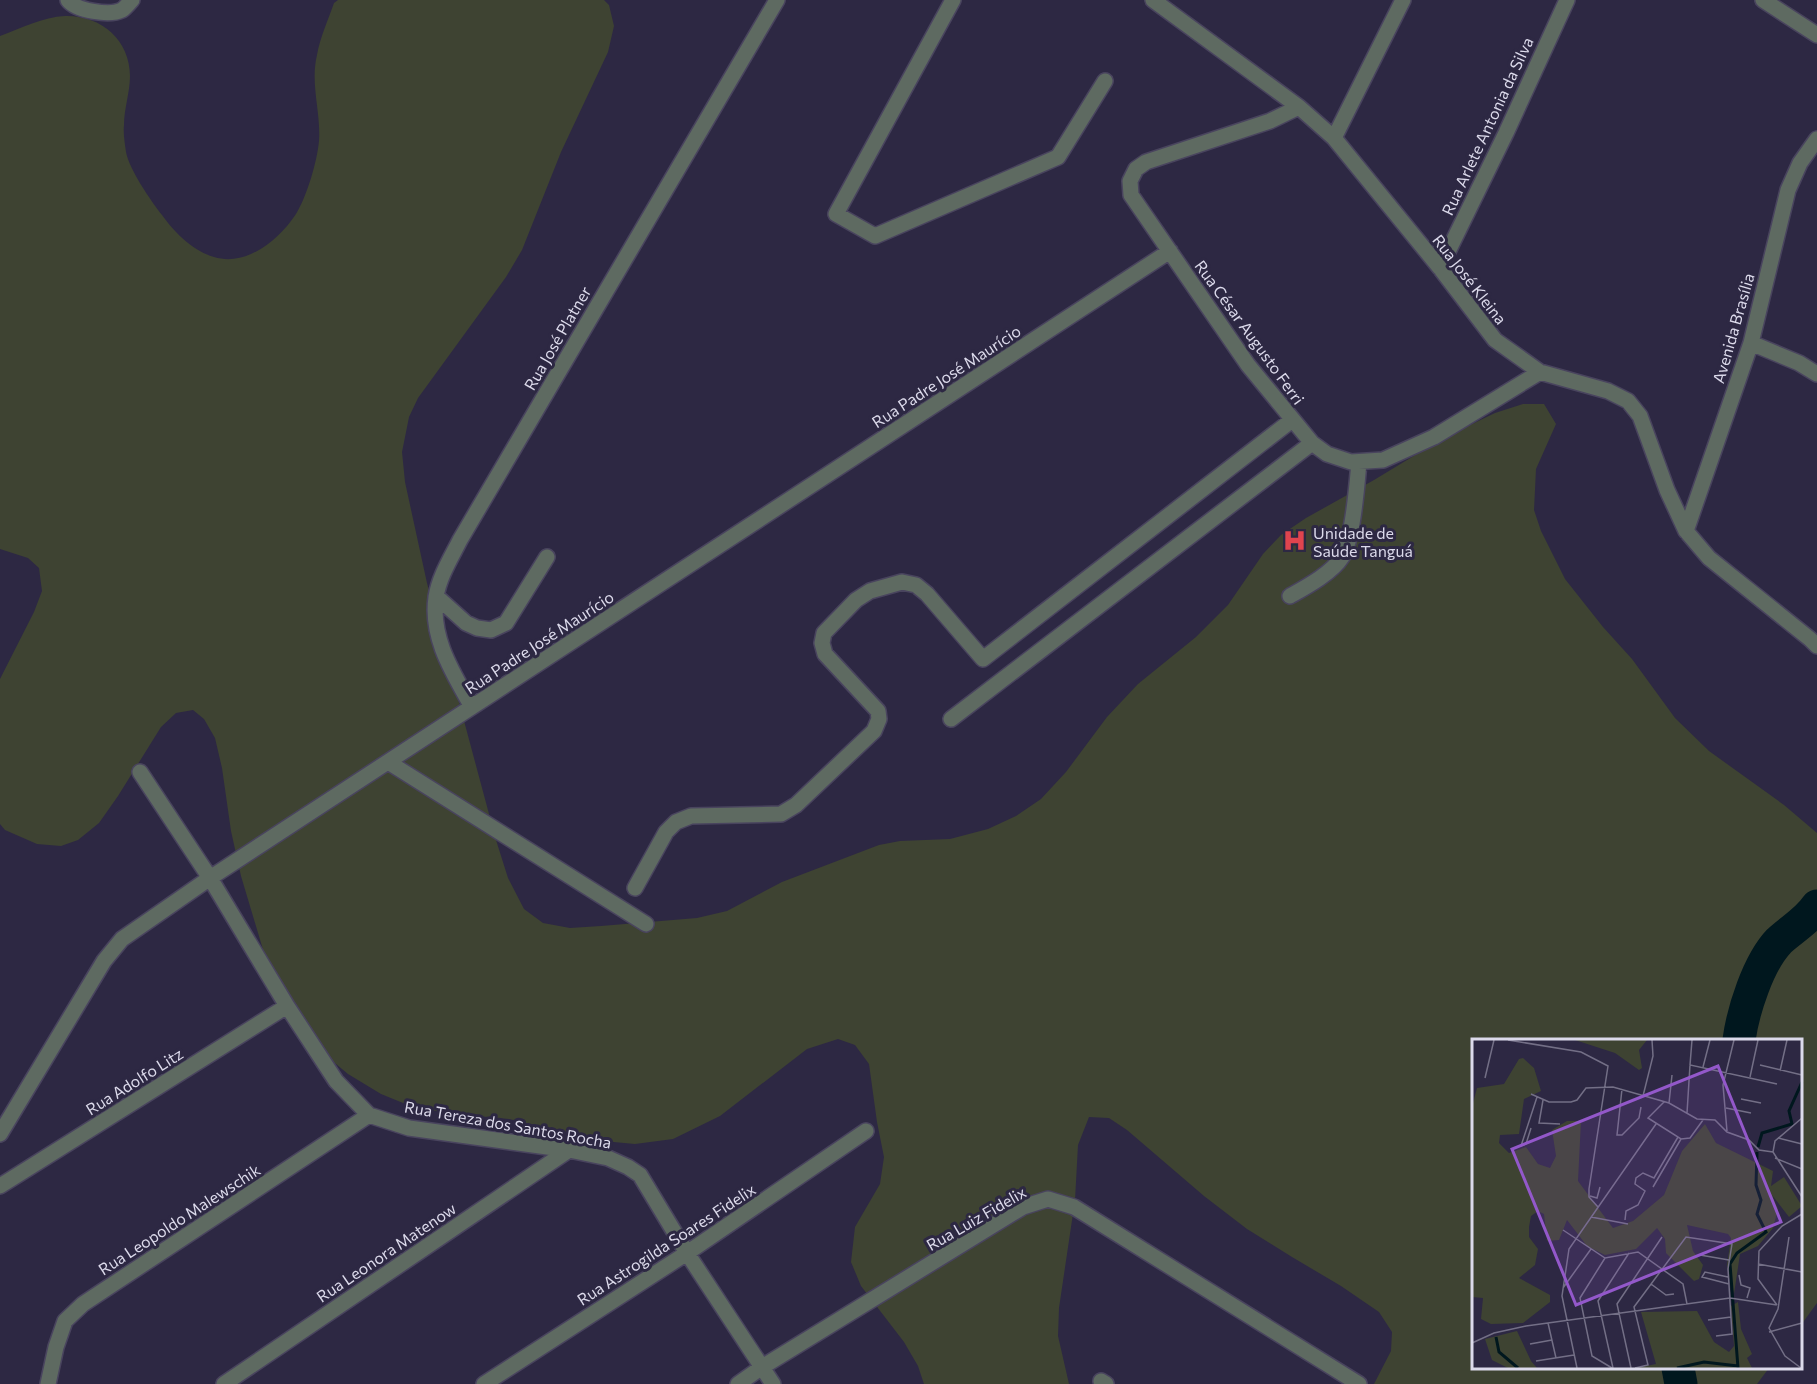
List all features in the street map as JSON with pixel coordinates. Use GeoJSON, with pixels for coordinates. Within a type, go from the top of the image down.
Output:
{"type":"FeatureCollection","features":[{"type":"Feature","properties":{"kind":"street"},"geometry":{"type":"LineString","coordinates":[[68,0],[71,4],[94,13],[122,10],[132,0]]}},
{"type":"Feature","properties":{"kind":"street","name":"Rua José Platner"},"geometry":{"type":"LineString","coordinates":[[472,707],[446,660],[438,634],[436,596],[441,579],[459,540],[777,0]]}},
{"type":"Feature","properties":{"kind":"street"},"geometry":{"type":"LineString","coordinates":[[953,0],[836,214],[875,236],[1058,157],[1105,81]]}},
{"type":"Feature","properties":{"kind":"street","name":"Rua José Kleina"},"geometry":{"type":"LineString","coordinates":[[1153,0],[1299,107],[1334,138],[1496,340],[1540,372],[1608,391],[1628,401],[1640,416],[1667,490],[1686,531],[1709,558],[1817,646]]}},
{"type":"Feature","properties":{"kind":"street"},"geometry":{"type":"LineString","coordinates":[[1334,138],[1403,0]]}},
{"type":"Feature","properties":{"kind":"street","name":"Rua Arlete Antonia da Silva"},"geometry":{"type":"LineString","coordinates":[[1440,268],[1506,133],[1567,0]]}},
{"type":"Feature","properties":{"kind":"street"},"geometry":{"type":"LineString","coordinates":[[1763,0],[1817,35]]}},
{"type":"Feature","properties":{"kind":"street","name":"Rua César Augusto Ferri"},"geometry":{"type":"LineString","coordinates":[[1299,107],[1270,121],[1146,162],[1136,169],[1130,181],[1131,195],[1248,365],[1312,443],[1327,454],[1352,462],[1383,460],[1434,437],[1540,372]]}},
{"type":"Feature","properties":{"kind":"street","name":"Avenida Brasília"},"geometry":{"type":"LineString","coordinates":[[1686,531],[1751,343],[1788,190],[1800,163],[1817,139]]}},
{"type":"Feature","properties":{"kind":"street","name":"Rua Padre José Maurício"},"geometry":{"type":"LineString","coordinates":[[0,1134],[104,961],[122,939],[210,878],[1170,251]]}},
{"type":"Feature","properties":{"kind":"street"},"geometry":{"type":"LineString","coordinates":[[1751,343],[1799,363],[1817,374]]}},
{"type":"Feature","properties":{"kind":"street"},"geometry":{"type":"LineString","coordinates":[[635,888],[666,832],[676,822],[691,816],[781,814],[795,805],[874,731],[879,719],[878,711],[825,654],[822,644],[824,633],[856,600],[870,591],[902,582],[916,585],[927,594],[982,659],[1292,420]]}},
{"type":"Feature","properties":{"kind":"street"},"geometry":{"type":"LineString","coordinates":[[951,719],[1312,443]]}},
{"type":"Feature","properties":{"kind":"street"},"geometry":{"type":"LineString","coordinates":[[1290,596],[1323,575],[1343,556],[1350,528],[1359,462]]}},
{"type":"Feature","properties":{"kind":"street"},"geometry":{"type":"LineString","coordinates":[[436,596],[466,623],[490,630],[506,623],[547,557]]}},
{"type":"Feature","properties":{"kind":"street"},"geometry":{"type":"LineString","coordinates":[[388,762],[646,924]]}},
{"type":"Feature","properties":{"kind":"street","name":"Rua Tereza dos Santos Rocha"},"geometry":{"type":"LineString","coordinates":[[140,772],[210,878],[287,1006],[336,1081],[369,1114],[409,1128],[569,1150],[608,1158],[640,1175],[687,1253],[773,1384]]}},
{"type":"Feature","properties":{"kind":"street","name":"Rua Adolfo Litz"},"geometry":{"type":"LineString","coordinates":[[0,1186],[287,1006]]}},
{"type":"Feature","properties":{"kind":"street","name":"Rua Leopoldo Malewschik"},"geometry":{"type":"LineString","coordinates":[[48,1384],[56,1347],[65,1321],[82,1304],[369,1114]]}},
{"type":"Feature","properties":{"kind":"street","name":"Rua Astrogilda Soares Fidelix"},"geometry":{"type":"LineString","coordinates":[[484,1384],[687,1253],[866,1131]]}},
{"type":"Feature","properties":{"kind":"street","name":"Rua Leonora Matenow"},"geometry":{"type":"LineString","coordinates":[[224,1384],[569,1150]]}},
{"type":"Feature","properties":{"kind":"street","name":"Rua Luiz Fidelix"},"geometry":{"type":"LineString","coordinates":[[738,1384],[762,1367],[1023,1208],[1047,1199],[1074,1207],[1359,1384]]}},
{"type":"Feature","properties":{"kind":"green space"},"geometry":{"type":"Polygon","coordinates":[[[338,0],[604,0],[609,5],[614,26],[608,52],[561,152],[522,250],[506,277],[418,398],[409,417],[402,452],[405,482],[427,583],[496,840],[508,878],[524,909],[543,923],[570,928],[697,918],[727,911],[782,882],[879,845],[900,841],[950,839],[988,829],[1016,816],[1041,799],[1066,772],[1107,717],[1138,684],[1196,637],[1228,605],[1263,554],[1281,535],[1445,437],[1495,413],[1523,404],[1544,404],[1556,424],[1536,469],[1534,510],[1541,531],[1565,579],[1632,659],[1675,718],[1709,751],[1784,805],[1817,833],[1817,1303],[1802,1324],[1802,1039],[1472,1039],[1472,1369],[1768,1369],[1757,1384],[1374,1384],[1391,1351],[1392,1332],[1379,1312],[1247,1229],[1204,1196],[1127,1130],[1109,1118],[1089,1117],[1078,1145],[1075,1200],[1059,1308],[1058,1336],[1069,1384],[924,1384],[918,1366],[904,1342],[861,1286],[851,1262],[855,1227],[880,1184],[884,1157],[869,1064],[855,1045],[838,1039],[807,1049],[720,1116],[673,1139],[635,1144],[603,1141],[509,1119],[445,1113],[408,1105],[381,1094],[348,1074],[324,1054],[270,973],[241,876],[215,738],[204,719],[193,710],[176,713],[161,727],[99,823],[78,840],[61,846],[37,844],[5,830],[0,824],[0,679],[34,612],[42,591],[39,568],[28,558],[0,549],[0,36],[40,21],[65,16],[90,20],[111,32],[125,51],[129,63],[130,82],[124,135],[128,159],[136,176],[152,202],[185,240],[214,257],[238,258],[261,249],[281,233],[296,214],[308,189],[319,141],[315,66],[322,36],[334,3],[338,0]]]}},
{"type":"Feature","properties":{"kind":"waterway"},"geometry":{"type":"LineString","coordinates":[[1739,1039],[1744,1015],[1758,974],[1771,950],[1804,921],[1817,906]]}},
{"type":"Feature","properties":{"kind":"waterway"},"geometry":{"type":"LineString","coordinates":[[1678,1369],[1681,1384]]}},
{"type":"Feature","properties":{"kind":"place","name":"Unidade de Saúde Tanguá"},"geometry":{"type":"Point","coordinates":[1295,541]}}]}
